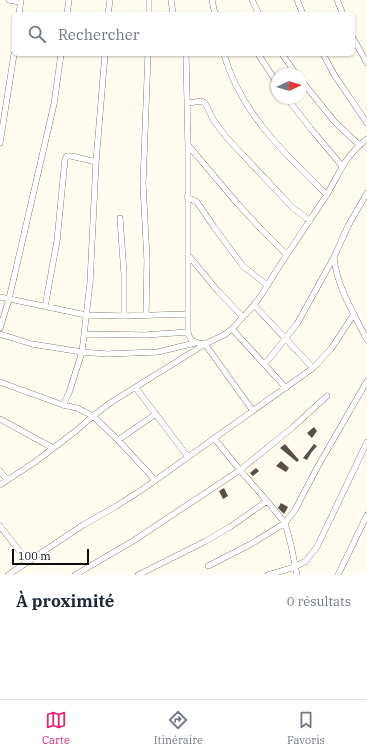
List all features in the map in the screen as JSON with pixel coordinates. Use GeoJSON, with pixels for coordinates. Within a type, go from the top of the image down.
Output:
{"type":"FeatureCollection","features":[{"type":"Feature","properties":{"kind":"street"},"geometry":{"type":"LineString","coordinates":[[10,0],[20,1],[19,12]]}},
{"type":"Feature","properties":{"kind":"street"},"geometry":{"type":"LineString","coordinates":[[67,12],[69,0]]}},
{"type":"Feature","properties":{"kind":"street"},"geometry":{"type":"LineString","coordinates":[[108,12],[110,0]]}},
{"type":"Feature","properties":{"kind":"street"},"geometry":{"type":"LineString","coordinates":[[149,0],[149,12]]}},
{"type":"Feature","properties":{"kind":"street"},"geometry":{"type":"LineString","coordinates":[[172,0],[174,12]]}},
{"type":"Feature","properties":{"kind":"street"},"geometry":{"type":"LineString","coordinates":[[212,0],[215,12]]}},
{"type":"Feature","properties":{"kind":"street"},"geometry":{"type":"LineString","coordinates":[[252,0],[256,12]]}},
{"type":"Feature","properties":{"kind":"street"},"geometry":{"type":"LineString","coordinates":[[297,0],[302,12]]}},
{"type":"Feature","properties":{"kind":"street"},"geometry":{"type":"LineString","coordinates":[[337,0],[342,12]]}},
{"type":"Feature","properties":{"kind":"street"},"geometry":{"type":"LineString","coordinates":[[355,42],[367,63]]}},
{"type":"Feature","properties":{"kind":"street"},"geometry":{"type":"LineString","coordinates":[[0,143],[14,56]]}},
{"type":"Feature","properties":{"kind":"street"},"geometry":{"type":"LineString","coordinates":[[0,328],[9,299],[54,104],[61,56]]}},
{"type":"Feature","properties":{"kind":"street"},"geometry":{"type":"LineString","coordinates":[[63,405],[69,393],[82,352],[90,283],[96,162],[105,56]]}},
{"type":"Feature","properties":{"kind":"street"},"geometry":{"type":"LineString","coordinates":[[146,315],[147,260],[143,184],[148,56]]}},
{"type":"Feature","properties":{"kind":"street"},"geometry":{"type":"LineString","coordinates":[[186,56],[188,144],[188,332],[189,338],[195,343]]}},
{"type":"Feature","properties":{"kind":"street"},"geometry":{"type":"LineString","coordinates":[[225,56],[231,76],[240,93],[265,131],[326,195]]}},
{"type":"Feature","properties":{"kind":"street"},"geometry":{"type":"LineString","coordinates":[[259,56],[271,74]]}},
{"type":"Feature","properties":{"kind":"street"},"geometry":{"type":"LineString","coordinates":[[283,56],[292,68]]}},
{"type":"Feature","properties":{"kind":"street"},"geometry":{"type":"LineString","coordinates":[[324,56],[335,76],[367,123]]}},
{"type":"Feature","properties":{"kind":"street"},"geometry":{"type":"LineString","coordinates":[[307,87],[334,121],[359,145]]}},
{"type":"Feature","properties":{"kind":"street"},"geometry":{"type":"LineString","coordinates":[[187,103],[205,103],[214,121],[227,138],[292,207],[310,221]]}},
{"type":"Feature","properties":{"kind":"street"},"geometry":{"type":"LineString","coordinates":[[292,104],[311,130],[342,166]]}},
{"type":"Feature","properties":{"kind":"street"},"geometry":{"type":"LineString","coordinates":[[0,484],[35,462],[93,416],[205,344],[224,335],[232,329],[254,305],[310,221],[342,166],[359,145],[367,139]]}},
{"type":"Feature","properties":{"kind":"street"},"geometry":{"type":"LineString","coordinates":[[188,144],[261,229],[287,255]]}},
{"type":"Feature","properties":{"kind":"street"},"geometry":{"type":"LineString","coordinates":[[45,307],[57,241],[65,159],[67,156],[71,156],[96,162]]}},
{"type":"Feature","properties":{"kind":"street"},"geometry":{"type":"LineString","coordinates":[[265,364],[297,324],[334,257],[348,226],[367,192]]}},
{"type":"Feature","properties":{"kind":"street"},"geometry":{"type":"LineString","coordinates":[[187,197],[197,202],[243,266],[267,285]]}},
{"type":"Feature","properties":{"kind":"street"},"geometry":{"type":"LineString","coordinates":[[120,218],[124,316]]}},
{"type":"Feature","properties":{"kind":"street"},"geometry":{"type":"LineString","coordinates":[[188,255],[218,291],[243,317]]}},
{"type":"Feature","properties":{"kind":"street"},"geometry":{"type":"LineString","coordinates":[[334,257],[335,271],[339,282],[367,340]]}},
{"type":"Feature","properties":{"kind":"street"},"geometry":{"type":"LineString","coordinates":[[0,297],[86,315],[124,316],[188,314]]}},
{"type":"Feature","properties":{"kind":"street"},"geometry":{"type":"LineString","coordinates":[[254,305],[313,368]]}},
{"type":"Feature","properties":{"kind":"street"},"geometry":{"type":"LineString","coordinates":[[8,575],[83,525],[115,507],[156,480],[313,368],[331,349],[354,314]]}},
{"type":"Feature","properties":{"kind":"street"},"geometry":{"type":"LineString","coordinates":[[232,329],[286,388]]}},
{"type":"Feature","properties":{"kind":"street"},"geometry":{"type":"LineString","coordinates":[[84,334],[152,335],[188,332]]}},
{"type":"Feature","properties":{"kind":"street"},"geometry":{"type":"LineString","coordinates":[[0,334],[32,344],[82,352],[107,354],[158,352],[195,343],[205,344],[253,411]]}},
{"type":"Feature","properties":{"kind":"street"},"geometry":{"type":"LineString","coordinates":[[208,566],[251,544],[284,523],[295,510],[321,459],[367,381]]}},
{"type":"Feature","properties":{"kind":"street"},"geometry":{"type":"LineString","coordinates":[[0,382],[63,405],[77,408],[93,416],[156,480]]}},
{"type":"Feature","properties":{"kind":"street"},"geometry":{"type":"LineString","coordinates":[[136,388],[188,457]]}},
{"type":"Feature","properties":{"kind":"street"},"geometry":{"type":"LineString","coordinates":[[75,575],[133,541],[240,470],[293,427],[327,396]]}},
{"type":"Feature","properties":{"kind":"street"},"geometry":{"type":"LineString","coordinates":[[118,440],[156,414]]}},
{"type":"Feature","properties":{"kind":"street"},"geometry":{"type":"LineString","coordinates":[[0,418],[53,448]]}},
{"type":"Feature","properties":{"kind":"street"},"geometry":{"type":"LineString","coordinates":[[214,438],[284,523],[291,545],[297,575]]}},
{"type":"Feature","properties":{"kind":"street"},"geometry":{"type":"LineString","coordinates":[[268,575],[295,567],[306,561],[317,548],[367,442]]}},
{"type":"Feature","properties":{"kind":"street"},"geometry":{"type":"LineString","coordinates":[[0,472],[8,480]]}},
{"type":"Feature","properties":{"kind":"street"},"geometry":{"type":"LineString","coordinates":[[138,575],[206,541],[230,527],[267,501]]}},
{"type":"Feature","properties":{"kind":"street"},"geometry":{"type":"LineString","coordinates":[[338,575],[367,515]]}},
{"type":"Feature","properties":{"kind":"street"},"geometry":{"type":"LineString","coordinates":[[0,526],[28,562]]}},
{"type":"Feature","properties":{"kind":"building"},"geometry":{"type":"Polygon","coordinates":[[[314,427],[317,431],[312,438],[307,433],[314,427]]]}},
{"type":"Feature","properties":{"kind":"building"},"geometry":{"type":"Polygon","coordinates":[[[285,444],[299,460],[297,462],[280,448],[285,444]]]}},
{"type":"Feature","properties":{"kind":"building"},"geometry":{"type":"Polygon","coordinates":[[[314,444],[317,446],[307,460],[303,458],[314,444]]]}},
{"type":"Feature","properties":{"kind":"building"},"geometry":{"type":"Polygon","coordinates":[[[281,461],[289,468],[286,472],[276,466],[281,461]]]}},
{"type":"Feature","properties":{"kind":"building"},"geometry":{"type":"Polygon","coordinates":[[[256,468],[259,471],[253,476],[250,473],[256,468]]]}},
{"type":"Feature","properties":{"kind":"building"},"geometry":{"type":"Polygon","coordinates":[[[224,488],[228,496],[223,499],[219,491],[224,488]]]}},
{"type":"Feature","properties":{"kind":"building"},"geometry":{"type":"Polygon","coordinates":[[[281,503],[288,507],[284,514],[278,508],[281,503]]]}}]}
